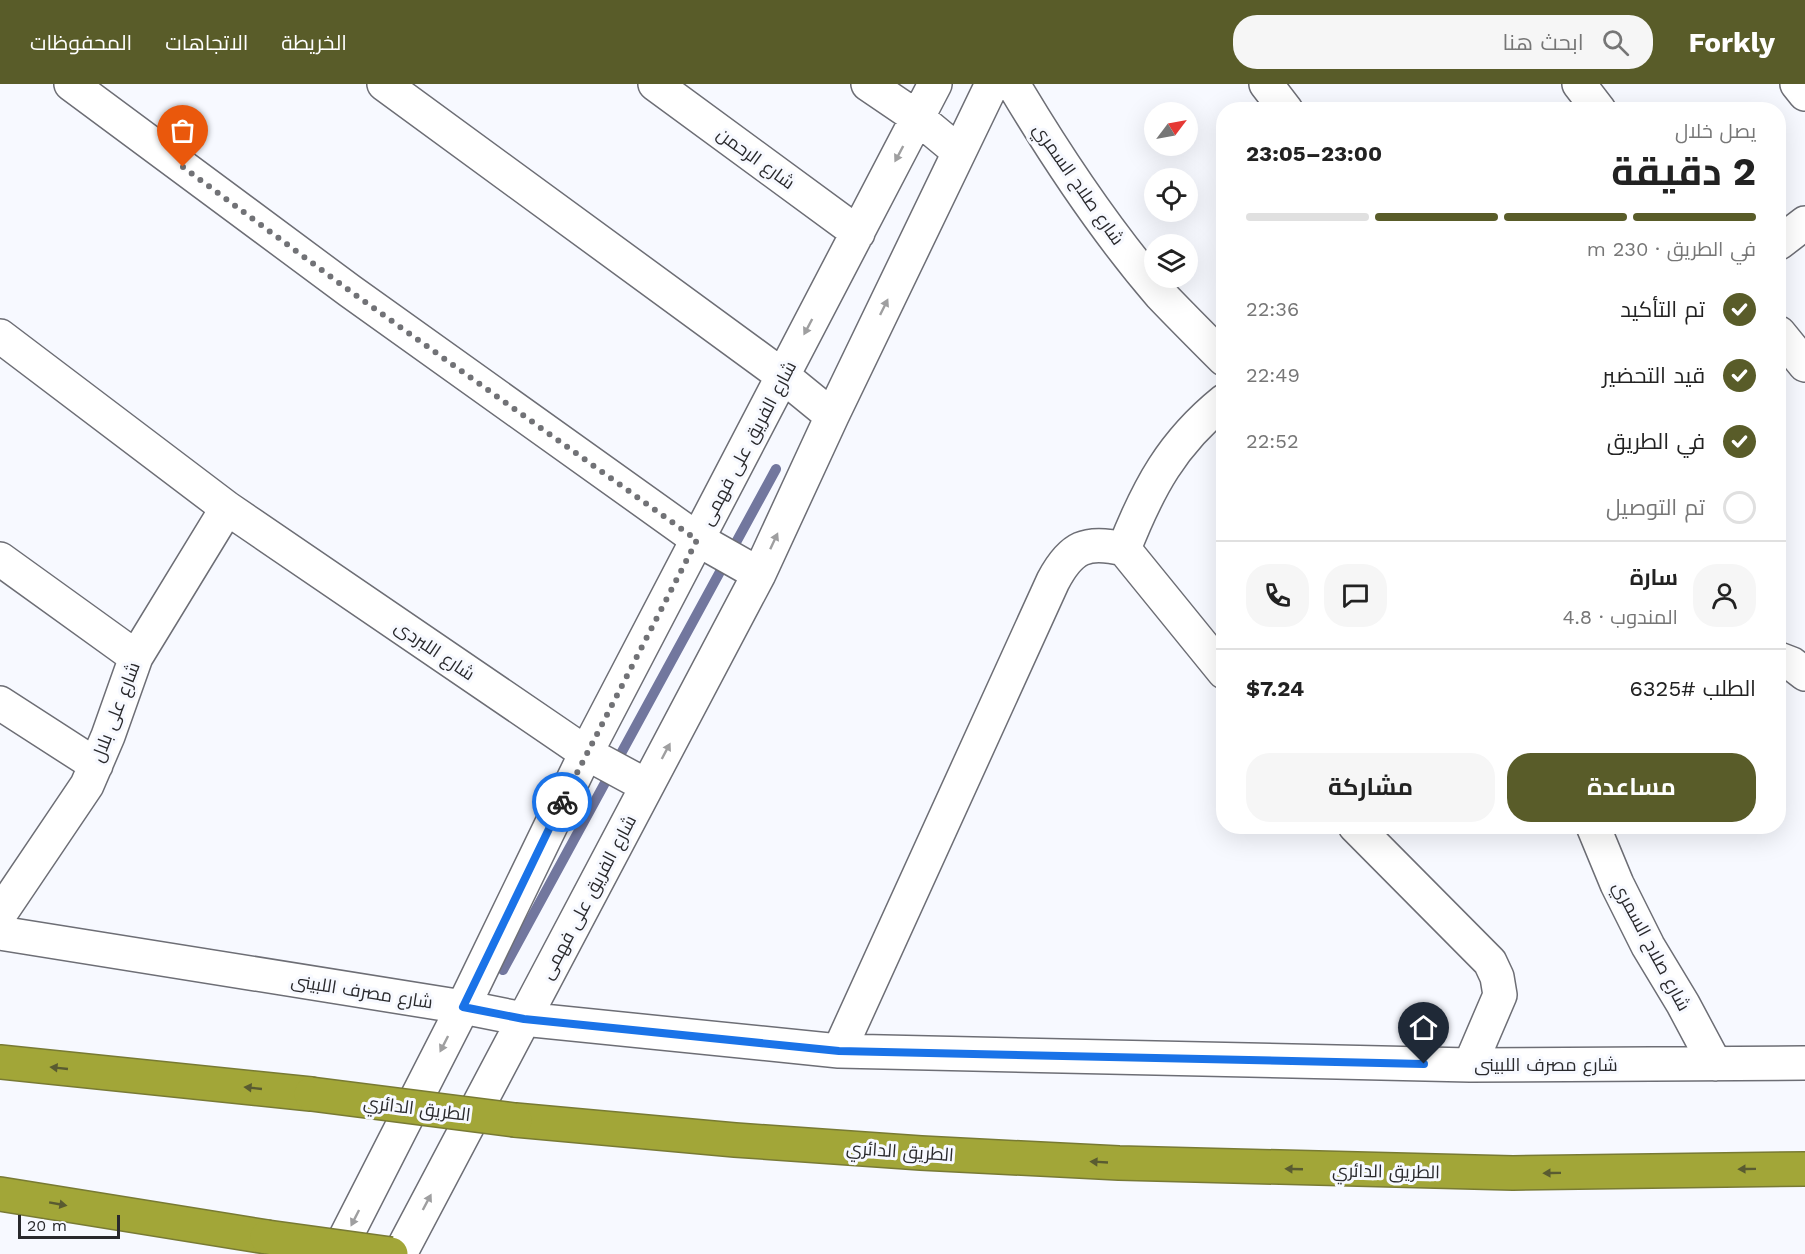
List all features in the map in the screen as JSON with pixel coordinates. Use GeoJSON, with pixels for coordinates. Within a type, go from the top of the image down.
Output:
{"type":"FeatureCollection","features":[{"type":"Feature","properties":{"kind":"highway","name":"الطريق الدائري"},"geometry":{"type":"LineString","coordinates":[[0,1062],[311,1094],[515,1120],[921,1153],[1119,1163],[1513,1173],[1805,1169]]}},
{"type":"Feature","properties":{"kind":"highway"},"geometry":{"type":"LineString","coordinates":[[0,1194],[267,1237],[391,1254]]}},
{"type":"Feature","properties":{"kind":"street"},"geometry":{"type":"LineString","coordinates":[[71,84],[360,298],[703,543],[751,569]]}},
{"type":"Feature","properties":{"kind":"street"},"geometry":{"type":"LineString","coordinates":[[384,84],[783,376],[832,416]]}},
{"type":"Feature","properties":{"kind":"street","name":"شارع الرحمن"},"geometry":{"type":"LineString","coordinates":[[655,84],[858,233]]}},
{"type":"Feature","properties":{"kind":"street"},"geometry":{"type":"LineString","coordinates":[[868,84],[918,118],[958,152]]}},
{"type":"Feature","properties":{"kind":"street","name":"شارع الفريق على فهمى"},"geometry":{"type":"LineString","coordinates":[[337,1254],[703,543],[783,376],[935,84]]}},
{"type":"Feature","properties":{"kind":"street","name":"شارع الفريق على فهمى"},"geometry":{"type":"LineString","coordinates":[[400,1254],[524,1019],[641,782],[832,416],[992,84]]}},
{"type":"Feature","properties":{"kind":"street","name":"شارع صلاح السمري"},"geometry":{"type":"LineString","coordinates":[[1013,84],[1050,147],[1084,197],[1161,294],[1216,352]]}},
{"type":"Feature","properties":{"kind":"street"},"geometry":{"type":"LineString","coordinates":[[1266,84],[1280,102]]}},
{"type":"Feature","properties":{"kind":"street"},"geometry":{"type":"LineString","coordinates":[[1579,84],[1593,102]]}},
{"type":"Feature","properties":{"kind":"street"},"geometry":{"type":"LineString","coordinates":[[1797,84],[1805,94]]}},
{"type":"Feature","properties":{"kind":"street"},"geometry":{"type":"LineString","coordinates":[[1786,238],[1805,224]]}},
{"type":"Feature","properties":{"kind":"street","name":"شارع اللبردى"},"geometry":{"type":"LineString","coordinates":[[0,336],[227,508],[593,757],[641,782]]}},
{"type":"Feature","properties":{"kind":"street"},"geometry":{"type":"LineString","coordinates":[[1786,342],[1805,365]]}},
{"type":"Feature","properties":{"kind":"street"},"geometry":{"type":"LineString","coordinates":[[1124,549],[1141,505],[1168,458],[1204,417],[1216,407]]}},
{"type":"Feature","properties":{"kind":"street","name":"شارع على بلال"},"geometry":{"type":"LineString","coordinates":[[0,915],[87,785],[136,657],[227,508]]}},
{"type":"Feature","properties":{"kind":"street"},"geometry":{"type":"LineString","coordinates":[[839,1051],[1064,561],[1081,548],[1091,546],[1102,544],[1124,549],[1216,662]]}},
{"type":"Feature","properties":{"kind":"street"},"geometry":{"type":"LineString","coordinates":[[0,559],[136,657]]}},
{"type":"Feature","properties":{"kind":"street"},"geometry":{"type":"LineString","coordinates":[[1786,662],[1805,674]]}},
{"type":"Feature","properties":{"kind":"street"},"geometry":{"type":"LineString","coordinates":[[0,703],[96,765]]}},
{"type":"Feature","properties":{"kind":"street"},"geometry":{"type":"LineString","coordinates":[[1363,834],[1490,962],[1497,977],[1500,995],[1470,1065]]}},
{"type":"Feature","properties":{"kind":"street","name":"شارع صلاح السمري"},"geometry":{"type":"LineString","coordinates":[[1596,834],[1617,884],[1648,946],[1715,1064]]}},
{"type":"Feature","properties":{"kind":"street","name":"شارع مصرف اللبينى"},"geometry":{"type":"LineString","coordinates":[[0,933],[463,1007],[524,1019],[839,1051],[1470,1065],[1805,1063]]}},
{"type":"Feature","properties":{"kind":"waterway"},"geometry":{"type":"LineString","coordinates":[[503,970],[776,469]]}},
{"type":"Feature","properties":{"kind":"way so far"},"geometry":{"type":"LineString","coordinates":[[183,167],[350,291],[697,540],[562,802]]}},
{"type":"Feature","properties":{"kind":"route"},"geometry":{"type":"LineString","coordinates":[[562,802],[463,1007],[524,1019],[839,1051],[1424,1064]]}}]}
